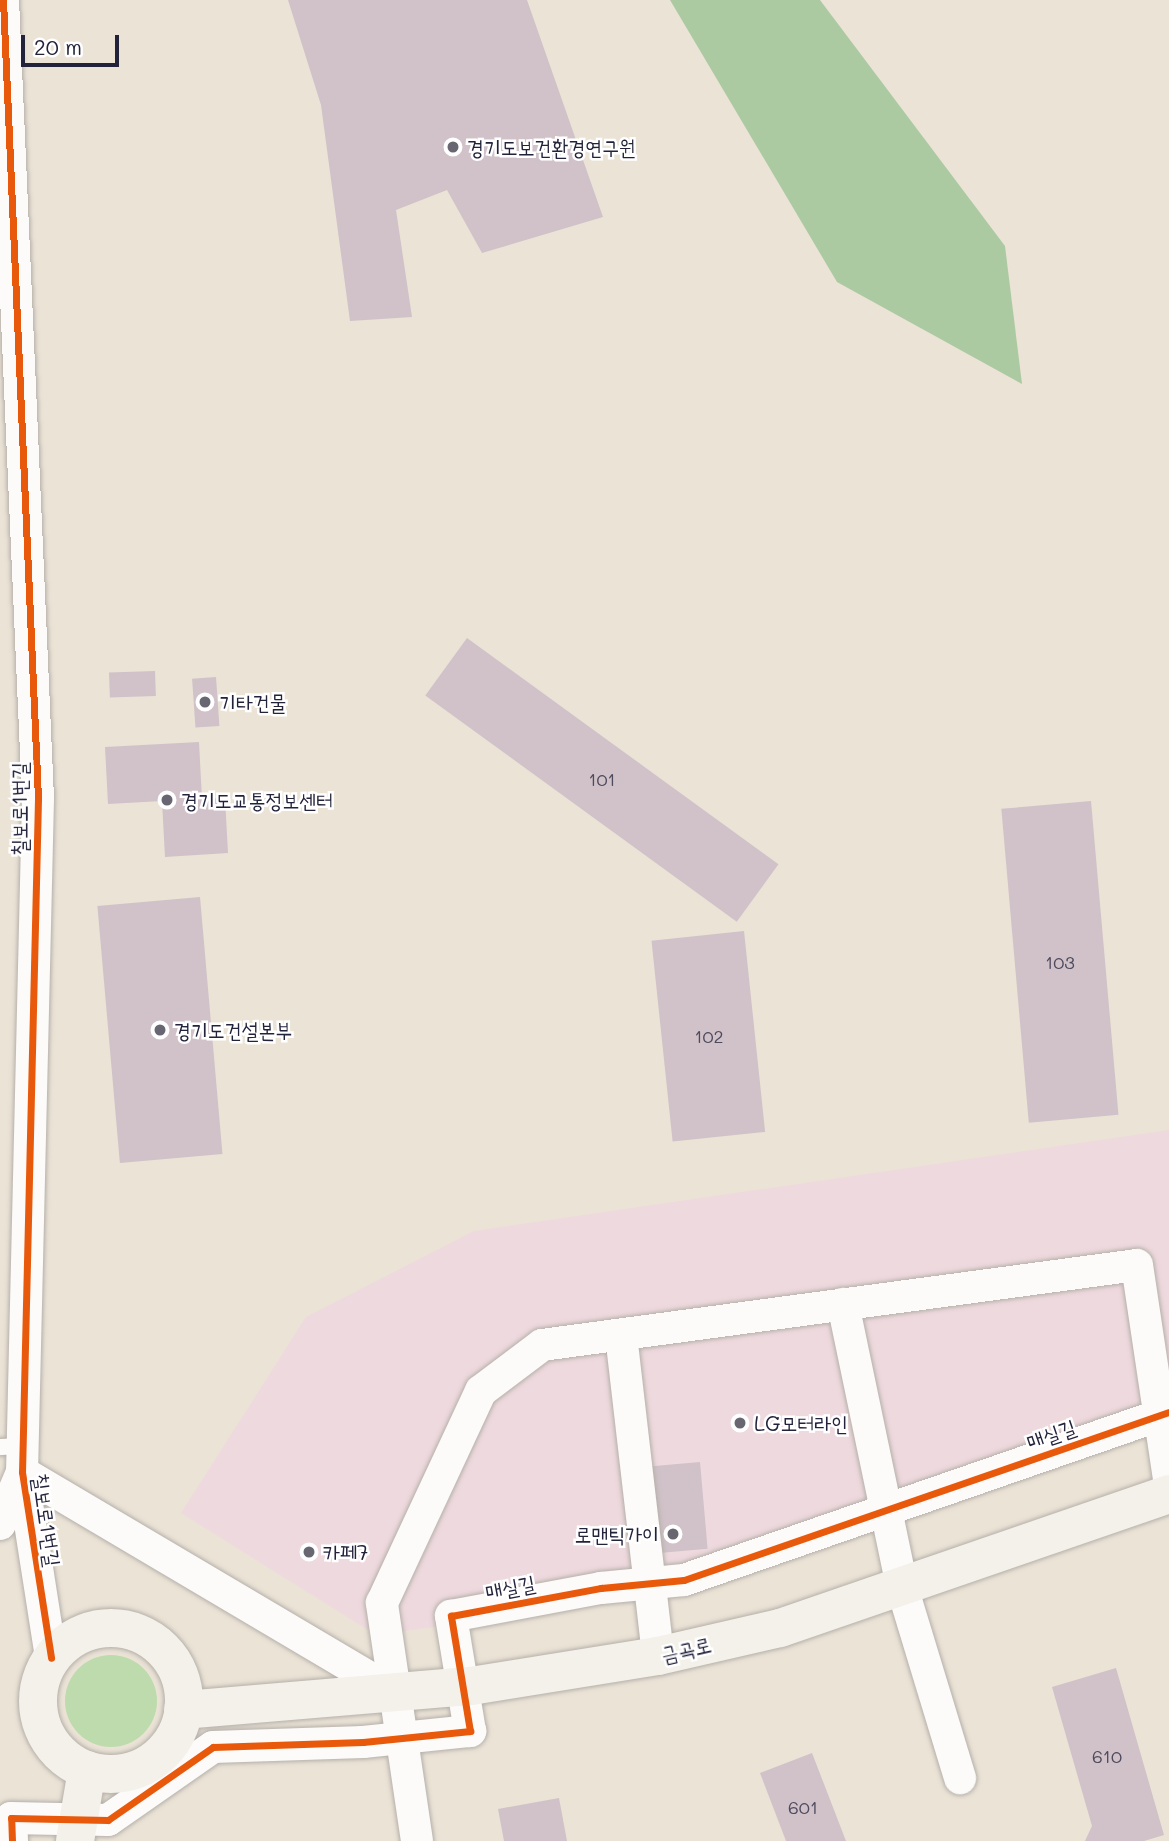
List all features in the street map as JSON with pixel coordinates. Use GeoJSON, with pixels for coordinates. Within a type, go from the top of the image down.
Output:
{"type":"FeatureCollection","features":[{"type":"Feature","properties":{"kind":"main road","name":"금곡로"},"geometry":{"type":"LineString","coordinates":[[183,1710],[463,1687],[658,1656],[780,1628],[1169,1493]]}},
{"type":"Feature","properties":{"kind":"main road"},"geometry":{"type":"LineString","coordinates":[[100,1628],[139,1633],[170,1658],[179,1674],[183,1710],[170,1744],[142,1766],[106,1774],[87,1770],[55,1749],[39,1714],[38,1695],[51,1658],[81,1633],[100,1628]]}},
{"type":"Feature","properties":{"kind":"main road"},"geometry":{"type":"LineString","coordinates":[[77,1830],[87,1770]]}},
{"type":"Feature","properties":{"kind":"street","name":"칠보로1번길"},"geometry":{"type":"LineString","coordinates":[[3,0],[38,799],[15,1455],[51,1658]]}},
{"type":"Feature","properties":{"kind":"street"},"geometry":{"type":"LineString","coordinates":[[417,1841],[398,1694],[382,1603],[481,1391],[542,1345],[1137,1265],[1164,1414],[1169,1479]]}},
{"type":"Feature","properties":{"kind":"street"},"geometry":{"type":"LineString","coordinates":[[844,1304],[902,1587],[960,1778]]}},
{"type":"Feature","properties":{"kind":"street"},"geometry":{"type":"LineString","coordinates":[[621,1335],[658,1656]]}},
{"type":"Feature","properties":{"kind":"street","name":"매실길"},"geometry":{"type":"LineString","coordinates":[[12,1841],[10,1818],[77,1830],[108,1820],[213,1747],[470,1731],[451,1616],[650,1583],[684,1580],[1164,1414]]}},
{"type":"Feature","properties":{"kind":"street"},"geometry":{"type":"LineString","coordinates":[[0,1524],[15,1455],[398,1694]]}},
{"type":"Feature","properties":{"kind":"shaded area"},"geometry":{"type":"Polygon","coordinates":[[[1169,1130],[1169,1404],[693,1591],[376,1635],[181,1513],[306,1317],[474,1231],[1169,1130]]]}},
{"type":"Feature","properties":{"kind":"green space"},"geometry":{"type":"Polygon","coordinates":[[[670,0],[820,0],[1005,246],[1022,384],[837,282],[670,0]]]}},
{"type":"Feature","properties":{"kind":"green space"},"geometry":{"type":"Polygon","coordinates":[[[111,1655],[129,1659],[143,1669],[153,1683],[157,1701],[153,1719],[143,1733],[129,1743],[111,1747],[93,1743],[79,1733],[69,1719],[65,1701],[69,1683],[79,1669],[93,1659],[111,1655]]]}},
{"type":"Feature","properties":{"kind":"building","name":"경기도보건환경연구원"},"geometry":{"type":"Polygon","coordinates":[[[288,0],[527,0],[603,217],[482,253],[447,190],[396,210],[412,317],[350,321],[321,105],[288,0]]]}},
{"type":"Feature","properties":{"kind":"building"},"geometry":{"type":"Polygon","coordinates":[[[467,638],[778,864],[737,922],[425,695],[467,638]]]}},
{"type":"Feature","properties":{"kind":"building","name":"기타건물"},"geometry":{"type":"Polygon","coordinates":[[[155,671],[156,696],[110,698],[109,673],[155,671]]]}},
{"type":"Feature","properties":{"kind":"building","name":"기타건물"},"geometry":{"type":"Polygon","coordinates":[[[216,677],[219,726],[195,728],[192,679],[216,677]]]}},
{"type":"Feature","properties":{"kind":"building","name":"경기도교통정보센터"},"geometry":{"type":"Polygon","coordinates":[[[199,742],[202,799],[225,798],[228,853],[165,857],[162,801],[108,804],[105,747],[199,742]]]}},
{"type":"Feature","properties":{"kind":"building"},"geometry":{"type":"Polygon","coordinates":[[[1091,801],[1118,1115],[1029,1123],[1001,809],[1091,801]]]}},
{"type":"Feature","properties":{"kind":"building","name":"경기도건설본부"},"geometry":{"type":"Polygon","coordinates":[[[200,897],[222,1154],[120,1163],[97,906],[200,897]]]}},
{"type":"Feature","properties":{"kind":"building"},"geometry":{"type":"Polygon","coordinates":[[[744,931],[765,1132],[673,1142],[652,941],[744,931]]]}},
{"type":"Feature","properties":{"kind":"building"},"geometry":{"type":"Polygon","coordinates":[[[700,1462],[708,1549],[651,1554],[643,1467],[700,1462]]]}},
{"type":"Feature","properties":{"kind":"building"},"geometry":{"type":"Polygon","coordinates":[[[1116,1668],[1164,1835],[1144,1841],[1085,1841],[1092,1826],[1052,1687],[1116,1668]]]}},
{"type":"Feature","properties":{"kind":"building"},"geometry":{"type":"Polygon","coordinates":[[[812,1753],[846,1841],[786,1841],[760,1773],[812,1753]]]}},
{"type":"Feature","properties":{"kind":"building"},"geometry":{"type":"Polygon","coordinates":[[[559,1798],[567,1841],[504,1841],[498,1809],[559,1798]]]}},
{"type":"Feature","properties":{"kind":"cycle path"},"geometry":{"type":"LineString","coordinates":[[3,0],[38,799],[22,1472],[51,1658]]}},
{"type":"Feature","properties":{"kind":"cycle path"},"geometry":{"type":"LineString","coordinates":[[12,1841],[11,1818],[108,1820],[213,1747],[363,1742],[470,1731],[451,1616],[601,1588],[684,1580],[1169,1412]]}},
{"type":"Feature","properties":{"kind":"place","name":"경기도보건환경연구원"},"geometry":{"type":"Point","coordinates":[453,147]}},
{"type":"Feature","properties":{"kind":"place","name":"기타건물"},"geometry":{"type":"Point","coordinates":[205,702]}},
{"type":"Feature","properties":{"kind":"place","name":"경기도교통정보센터"},"geometry":{"type":"Point","coordinates":[167,800]}},
{"type":"Feature","properties":{"kind":"place","name":"경기도건설본부"},"geometry":{"type":"Point","coordinates":[160,1030]}},
{"type":"Feature","properties":{"kind":"place","name":"LG모터라인"},"geometry":{"type":"Point","coordinates":[740,1423]}},
{"type":"Feature","properties":{"kind":"place","name":"로맨틱가이"},"geometry":{"type":"Point","coordinates":[673,1534]}},
{"type":"Feature","properties":{"kind":"place","name":"카페7"},"geometry":{"type":"Point","coordinates":[309,1552]}}]}
